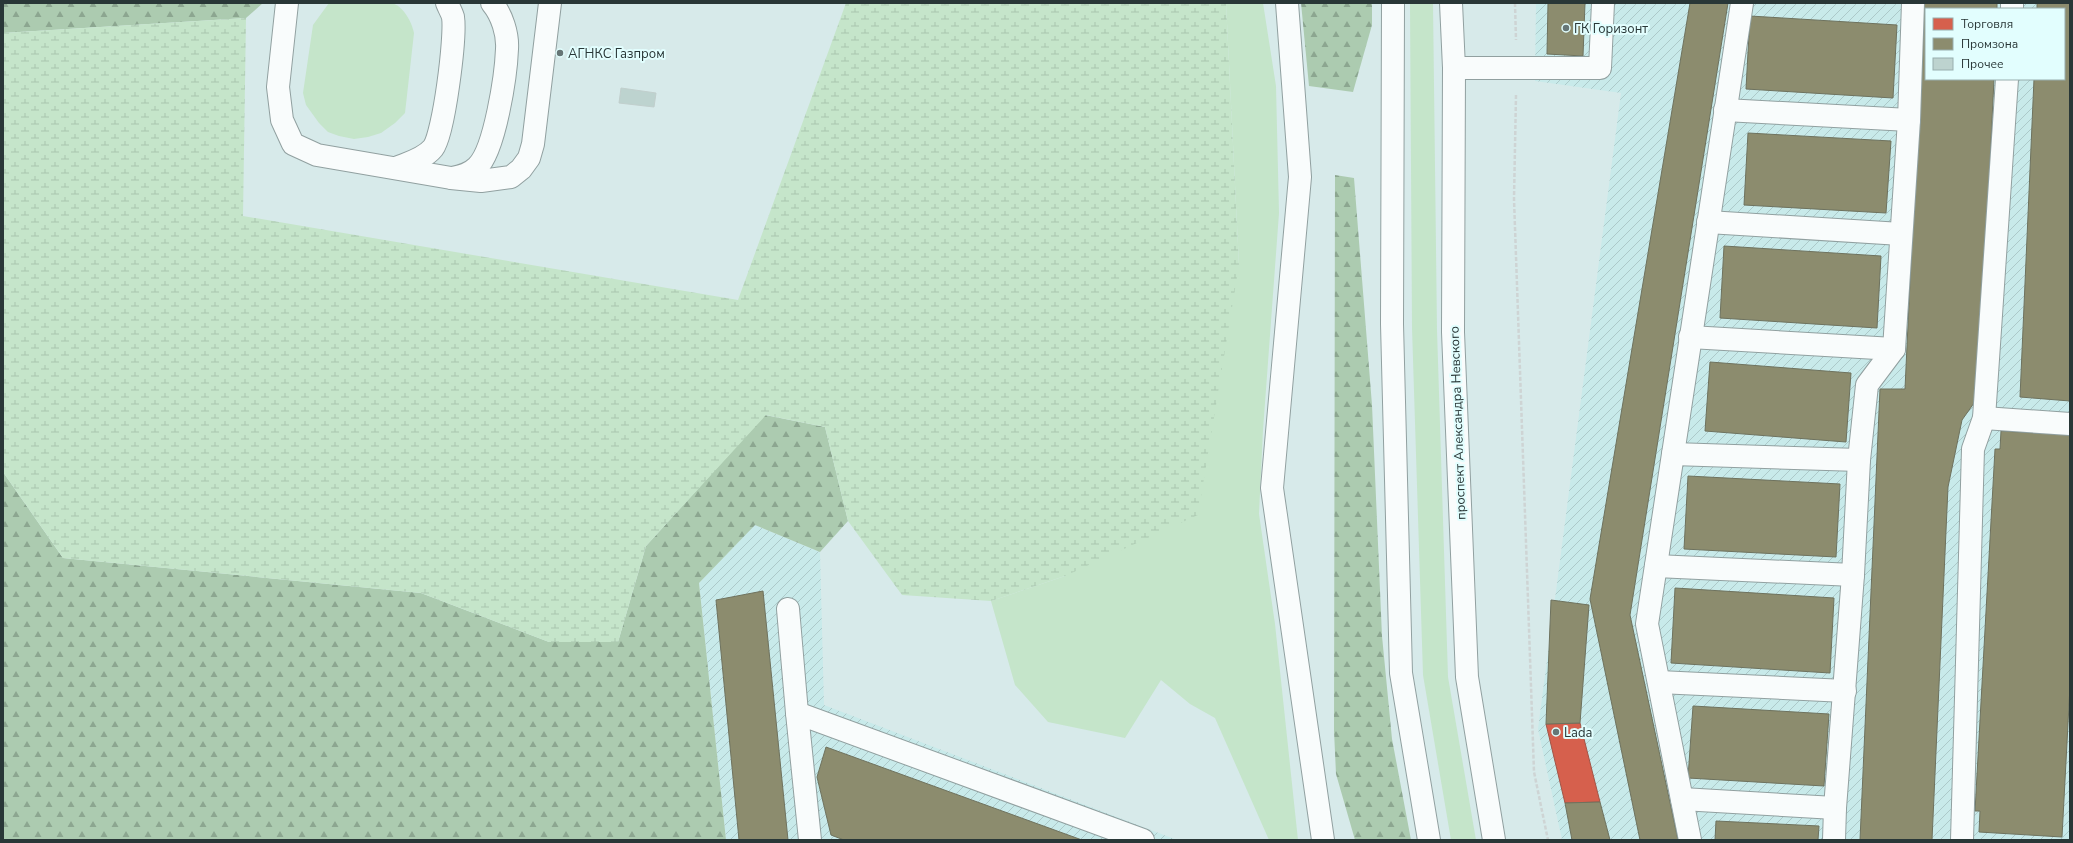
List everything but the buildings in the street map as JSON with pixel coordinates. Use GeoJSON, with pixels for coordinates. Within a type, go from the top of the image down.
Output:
{"type":"FeatureCollection","features":[{"type":"Feature","properties":{"kind":"main road"},"geometry":{"type":"LineString","coordinates":[[287,3],[278,88],[282,120],[293,144],[317,155],[451,178],[492,181],[511,177],[521,170],[529,158],[533,144],[550,3]]}},
{"type":"Feature","properties":{"kind":"main road"},"geometry":{"type":"LineString","coordinates":[[396,168],[426,155],[434,147],[438,135],[443,118],[453,36],[453,17],[447,3]]}},
{"type":"Feature","properties":{"kind":"main road"},"geometry":{"type":"LineString","coordinates":[[451,178],[469,174],[478,166],[496,128],[507,48],[503,23],[492,3]]}},
{"type":"Feature","properties":{"kind":"main road"},"geometry":{"type":"LineString","coordinates":[[1287,3],[1300,177],[1272,488],[1323,840]]}},
{"type":"Feature","properties":{"kind":"main road"},"geometry":{"type":"LineString","coordinates":[[1394,3],[1392,324],[1401,673],[1429,840]]}},
{"type":"Feature","properties":{"kind":"main road","name":"проспект Александра Невского"},"geometry":{"type":"LineString","coordinates":[[1451,3],[1454,68],[1453,332],[1466,677],[1494,840]]}},
{"type":"Feature","properties":{"kind":"main road"},"geometry":{"type":"LineString","coordinates":[[1454,68],[1600,68],[1603,3]]}},
{"type":"Feature","properties":{"kind":"main road"},"geometry":{"type":"LineString","coordinates":[[1690,840],[1647,624],[1742,3]]}},
{"type":"Feature","properties":{"kind":"main road"},"geometry":{"type":"LineString","coordinates":[[1834,840],[1835,808],[1853,575],[1859,460],[1867,385],[1894,349],[1909,120],[1913,3]]}},
{"type":"Feature","properties":{"kind":"main road"},"geometry":{"type":"LineString","coordinates":[[1963,840],[1973,449],[1984,418],[2007,80]]}},
{"type":"Feature","properties":{"kind":"main road"},"geometry":{"type":"LineString","coordinates":[[1725,110],[1909,120]]}},
{"type":"Feature","properties":{"kind":"main road"},"geometry":{"type":"LineString","coordinates":[[1708,222],[1901,234]]}},
{"type":"Feature","properties":{"kind":"main road"},"geometry":{"type":"LineString","coordinates":[[1690,337],[1894,349]]}},
{"type":"Feature","properties":{"kind":"main road"},"geometry":{"type":"LineString","coordinates":[[1984,418],[2070,424]]}},
{"type":"Feature","properties":{"kind":"main road"},"geometry":{"type":"LineString","coordinates":[[1673,454],[1859,460]]}},
{"type":"Feature","properties":{"kind":"main road"},"geometry":{"type":"LineString","coordinates":[[1656,566],[1853,575]]}},
{"type":"Feature","properties":{"kind":"main road"},"geometry":{"type":"LineString","coordinates":[[788,609],[810,840]]}},
{"type":"Feature","properties":{"kind":"main road"},"geometry":{"type":"LineString","coordinates":[[1659,682],[1845,692]]}},
{"type":"Feature","properties":{"kind":"main road"},"geometry":{"type":"LineString","coordinates":[[797,713],[1143,840]]}},
{"type":"Feature","properties":{"kind":"main road"},"geometry":{"type":"LineString","coordinates":[[1682,799],[1835,808]]}},
{"type":"Feature","properties":{"kind":"path"},"geometry":{"type":"LineString","coordinates":[[1515,3],[1517,68],[1514,198],[1534,772],[1548,840]]}},
{"type":"Feature","properties":{"kind":"shaded area"},"geometry":{"type":"Polygon","coordinates":[[[1536,3],[2070,3],[2070,840],[1562,840],[1538,729],[1621,93],[1535,81],[1536,3]]]}},
{"type":"Feature","properties":{"kind":"shaded area"},"geometry":{"type":"Polygon","coordinates":[[[755,525],[820,552],[824,705],[1177,840],[1082,840],[826,747],[817,777],[831,835],[844,840],[788,840],[763,591],[716,600],[739,840],[726,840],[699,583],[755,525]]]}},
{"type":"Feature","properties":{"kind":"green space"},"geometry":{"type":"Polygon","coordinates":[[[385,2],[395,4],[403,10],[411,24],[414,33],[405,113],[395,123],[381,133],[354,139],[328,132],[319,123],[306,105],[303,93],[313,25],[329,3],[385,2]]]}},
{"type":"Feature","properties":{"kind":"green space"},"geometry":{"type":"Polygon","coordinates":[[[3,3],[263,3],[246,18],[3,33],[3,3]]]}},
{"type":"Feature","properties":{"kind":"green space"},"geometry":{"type":"Polygon","coordinates":[[[846,3],[1226,3],[1239,265],[1198,515],[1065,576],[991,601],[902,595],[848,521],[825,427],[766,415],[646,546],[618,642],[549,642],[421,593],[63,558],[3,472],[3,33],[246,18],[243,216],[738,300],[846,3]]]}},
{"type":"Feature","properties":{"kind":"green space"},"geometry":{"type":"Polygon","coordinates":[[[1226,3],[1263,3],[1276,86],[1279,213],[1263,430],[1259,514],[1275,624],[1298,840],[1269,840],[1215,718],[1190,704],[1161,680],[1125,738],[1048,722],[1015,685],[991,601],[1065,576],[1239,265],[1226,3]]]}},
{"type":"Feature","properties":{"kind":"green space"},"geometry":{"type":"Polygon","coordinates":[[[1301,3],[1372,3],[1372,25],[1353,92],[1309,86],[1301,3]]]}},
{"type":"Feature","properties":{"kind":"green space"},"geometry":{"type":"Polygon","coordinates":[[[1410,3],[1433,3],[1437,330],[1448,677],[1476,840],[1451,840],[1423,675],[1412,328],[1410,3]]]}},
{"type":"Feature","properties":{"kind":"green space"},"geometry":{"type":"Polygon","coordinates":[[[1335,175],[1354,178],[1372,405],[1382,636],[1392,739],[1411,840],[1355,840],[1336,774],[1334,731],[1335,175]]]}},
{"type":"Feature","properties":{"kind":"green space"},"geometry":{"type":"Polygon","coordinates":[[[765,415],[825,427],[848,521],[820,552],[755,525],[699,583],[726,840],[3,840],[3,472],[63,558],[421,593],[549,642],[618,642],[646,546],[765,415]]]}},
{"type":"Feature","properties":{"kind":"place","name":"ГК Горизонт"},"geometry":{"type":"Point","coordinates":[1566,28]}},
{"type":"Feature","properties":{"kind":"place","name":"АГНКС Газпром"},"geometry":{"type":"Point","coordinates":[560,53]}},
{"type":"Feature","properties":{"kind":"place","name":"Lada"},"geometry":{"type":"Point","coordinates":[1556,732]}}]}
